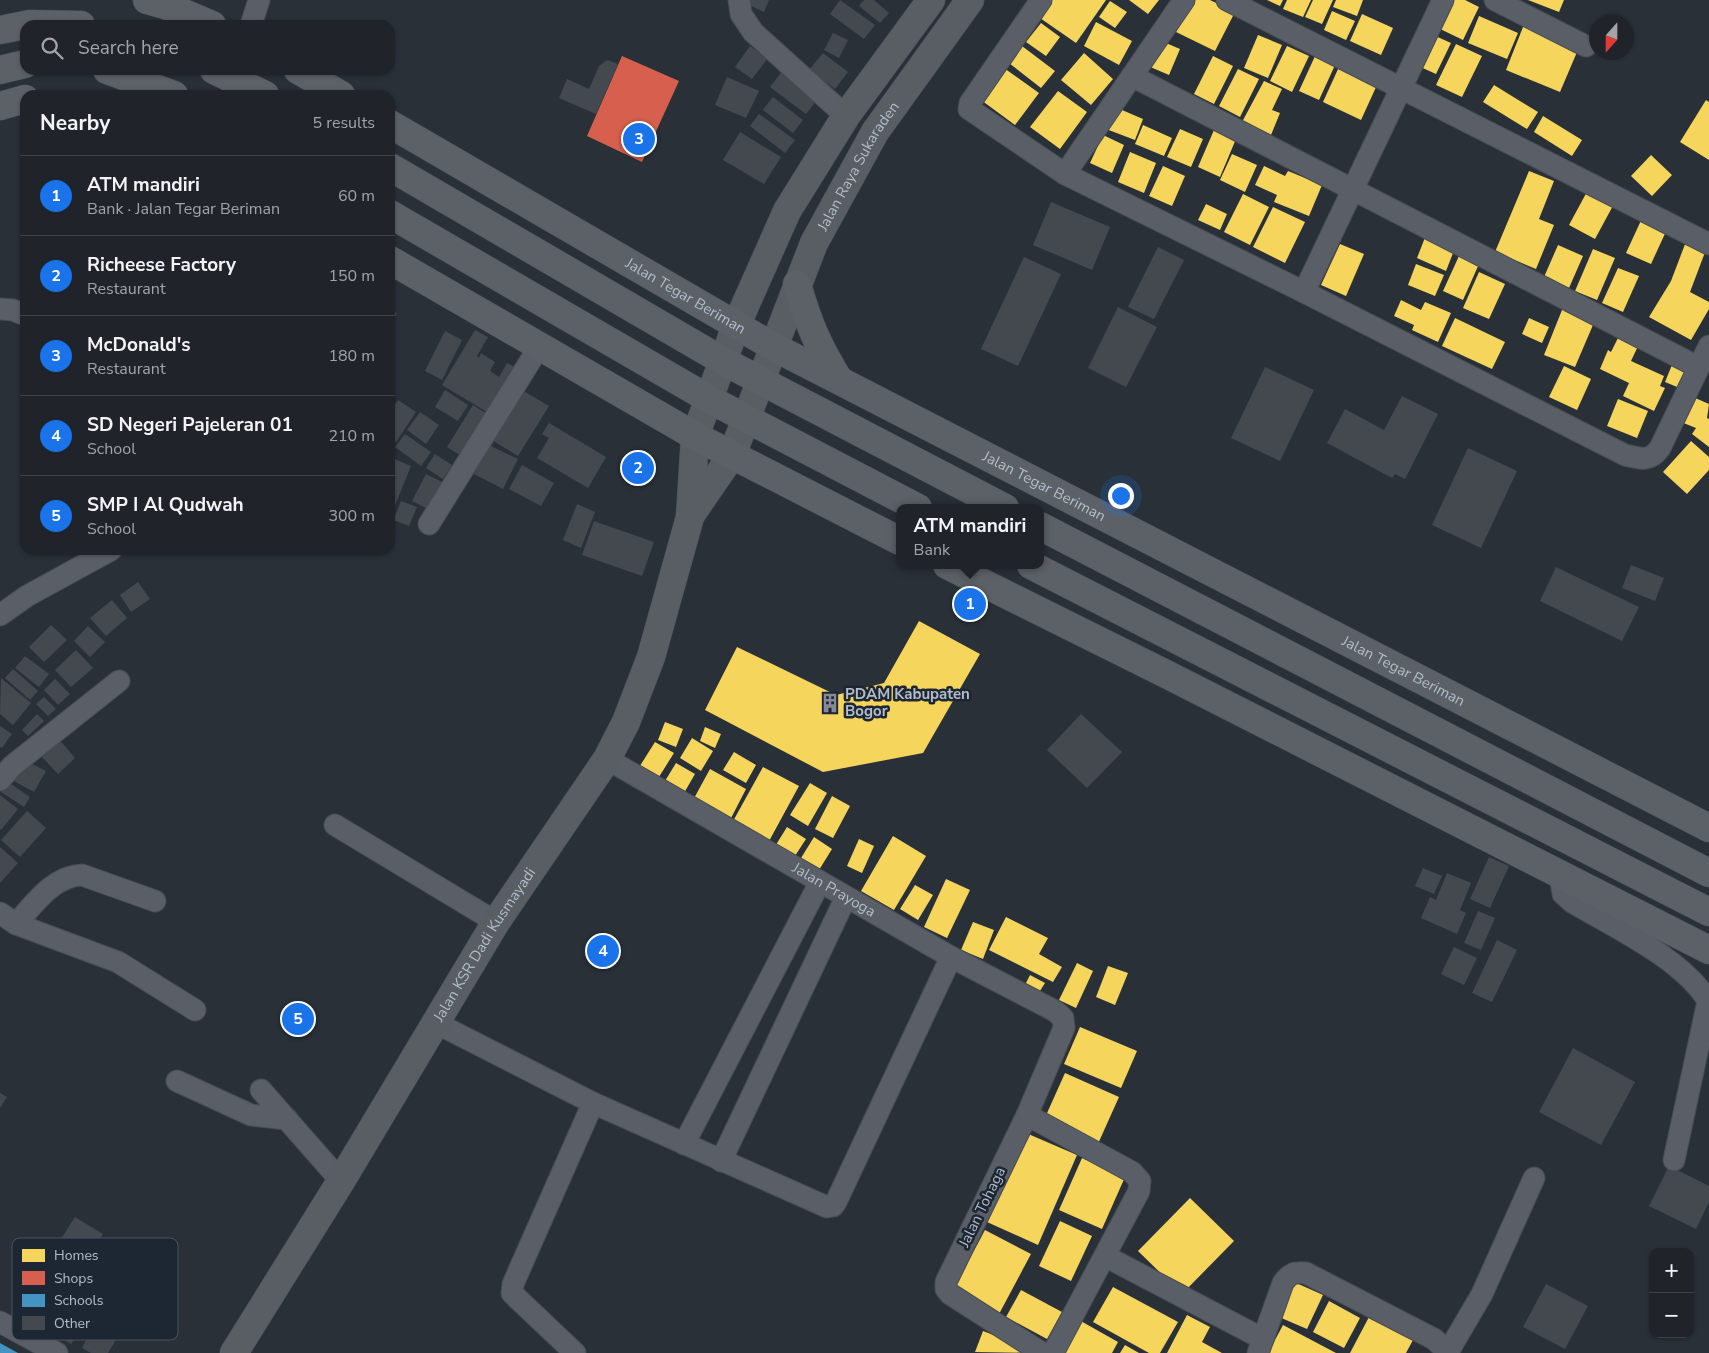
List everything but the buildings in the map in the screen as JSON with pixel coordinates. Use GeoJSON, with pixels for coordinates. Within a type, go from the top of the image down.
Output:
{"type":"FeatureCollection","features":[{"type":"Feature","properties":{"kind":"main road"},"geometry":{"type":"LineString","coordinates":[[147,0],[165,5],[200,20]]}},
{"type":"Feature","properties":{"kind":"main road"},"geometry":{"type":"LineString","coordinates":[[736,326],[787,211],[846,116],[931,0]]}},
{"type":"Feature","properties":{"kind":"main road","name":"Jalan Raya Sukaraden"},"geometry":{"type":"LineString","coordinates":[[772,346],[814,243],[874,132],[970,0]]}},
{"type":"Feature","properties":{"kind":"main road"},"geometry":{"type":"LineString","coordinates":[[0,30],[20,26]]}},
{"type":"Feature","properties":{"kind":"main road"},"geometry":{"type":"LineString","coordinates":[[0,70],[20,65]]}},
{"type":"Feature","properties":{"kind":"main road"},"geometry":{"type":"LineString","coordinates":[[120,75],[161,90]]}},
{"type":"Feature","properties":{"kind":"main road"},"geometry":{"type":"LineString","coordinates":[[224,75],[255,90]]}},
{"type":"Feature","properties":{"kind":"main road"},"geometry":{"type":"LineString","coordinates":[[307,75],[332,90]]}},
{"type":"Feature","properties":{"kind":"main road"},"geometry":{"type":"LineString","coordinates":[[0,106],[20,100]]}},
{"type":"Feature","properties":{"kind":"main road","name":"Jalan Tegar Beriman"},"geometry":{"type":"LineString","coordinates":[[395,127],[772,346],[1631,790],[1709,828]]}},
{"type":"Feature","properties":{"kind":"main road"},"geometry":{"type":"LineString","coordinates":[[395,170],[723,361],[997,504]]}},
{"type":"Feature","properties":{"kind":"main road"},"geometry":{"type":"LineString","coordinates":[[395,217],[709,399],[910,504]]}},
{"type":"Feature","properties":{"kind":"main road"},"geometry":{"type":"LineString","coordinates":[[395,263],[694,436],[896,539]]}},
{"type":"Feature","properties":{"kind":"main road"},"geometry":{"type":"LineString","coordinates":[[797,284],[814,338],[839,380]]}},
{"type":"Feature","properties":{"kind":"main road","name":"Jalan KSR Dadi Kusmayadi"},"geometry":{"type":"LineString","coordinates":[[234,1353],[341,1181],[434,1022],[496,922],[607,759],[626,722],[651,657],[690,517],[694,436],[736,326]]}},
{"type":"Feature","properties":{"kind":"main road","name":"Jalan KSR Dadi Kusmayadi"},"geometry":{"type":"LineString","coordinates":[[690,517],[732,455],[772,346]]}},
{"type":"Feature","properties":{"kind":"main road"},"geometry":{"type":"LineString","coordinates":[[1044,528],[1709,873]]}},
{"type":"Feature","properties":{"kind":"main road"},"geometry":{"type":"LineString","coordinates":[[955,569],[1709,950]]}},
{"type":"Feature","properties":{"kind":"main road"},"geometry":{"type":"LineString","coordinates":[[1038,569],[1709,912]]}},
{"type":"Feature","properties":{"kind":"street"},"geometry":{"type":"LineString","coordinates":[[253,20],[260,0]]}},
{"type":"Feature","properties":{"kind":"street"},"geometry":{"type":"LineString","coordinates":[[739,0],[741,14],[754,32],[846,116]]}},
{"type":"Feature","properties":{"kind":"street"},"geometry":{"type":"LineString","coordinates":[[1041,0],[970,103],[969,109],[1065,174],[1304,292],[1626,455],[1643,460],[1653,457],[1660,448],[1709,346]]}},
{"type":"Feature","properties":{"kind":"street"},"geometry":{"type":"LineString","coordinates":[[1065,174],[1184,0]]}},
{"type":"Feature","properties":{"kind":"street"},"geometry":{"type":"LineString","coordinates":[[1227,0],[1709,244]]}},
{"type":"Feature","properties":{"kind":"street"},"geometry":{"type":"LineString","coordinates":[[1304,292],[1442,0]]}},
{"type":"Feature","properties":{"kind":"street"},"geometry":{"type":"LineString","coordinates":[[1495,0],[1586,46]]}},
{"type":"Feature","properties":{"kind":"street"},"geometry":{"type":"LineString","coordinates":[[1132,76],[1698,367]]}},
{"type":"Feature","properties":{"kind":"street"},"geometry":{"type":"LineString","coordinates":[[0,309],[20,312]]}},
{"type":"Feature","properties":{"kind":"street"},"geometry":{"type":"LineString","coordinates":[[429,524],[539,347]]}},
{"type":"Feature","properties":{"kind":"street"},"geometry":{"type":"LineString","coordinates":[[0,615],[27,596],[102,555]]}},
{"type":"Feature","properties":{"kind":"street"},"geometry":{"type":"LineString","coordinates":[[0,780],[12,766],[119,681]]}},
{"type":"Feature","properties":{"kind":"street","name":"Jalan Prayoga"},"geometry":{"type":"LineString","coordinates":[[607,759],[951,957],[1055,1011],[1063,1018]]}},
{"type":"Feature","properties":{"kind":"street"},"geometry":{"type":"LineString","coordinates":[[335,825],[496,922]]}},
{"type":"Feature","properties":{"kind":"street"},"geometry":{"type":"LineString","coordinates":[[8,919],[64,879],[73,875],[82,875],[155,901]]}},
{"type":"Feature","properties":{"kind":"street"},"geometry":{"type":"LineString","coordinates":[[1560,876],[1563,894],[1572,902],[1670,961],[1699,986],[1708,1001],[1674,1160]]}},
{"type":"Feature","properties":{"kind":"street"},"geometry":{"type":"LineString","coordinates":[[684,1144],[820,882]]}},
{"type":"Feature","properties":{"kind":"street"},"geometry":{"type":"LineString","coordinates":[[721,1160],[846,897]]}},
{"type":"Feature","properties":{"kind":"street"},"geometry":{"type":"LineString","coordinates":[[8,919],[118,962],[195,1010]]}},
{"type":"Feature","properties":{"kind":"street"},"geometry":{"type":"LineString","coordinates":[[434,1022],[593,1103],[827,1207],[833,1206],[951,957]]}},
{"type":"Feature","properties":{"kind":"street","name":"Jalan Tohaga"},"geometry":{"type":"LineString","coordinates":[[1042,1353],[950,1294],[946,1289],[946,1282],[1027,1115],[1064,1028],[1063,1018]]}},
{"type":"Feature","properties":{"kind":"street"},"geometry":{"type":"LineString","coordinates":[[176,1081],[252,1115],[286,1119]]}},
{"type":"Feature","properties":{"kind":"street"},"geometry":{"type":"LineString","coordinates":[[261,1090],[341,1181]]}},
{"type":"Feature","properties":{"kind":"street"},"geometry":{"type":"LineString","coordinates":[[575,1353],[512,1293],[513,1284],[593,1103]]}},
{"type":"Feature","properties":{"kind":"street"},"geometry":{"type":"LineString","coordinates":[[1027,1115],[1132,1172],[1140,1182],[1139,1191],[1053,1353]]}},
{"type":"Feature","properties":{"kind":"street"},"geometry":{"type":"LineString","coordinates":[[1105,1256],[1260,1346],[1284,1283],[1288,1276],[1295,1272],[1306,1274],[1434,1339],[1448,1353],[1482,1294],[1534,1178]]}},
{"type":"Feature","properties":{"kind":"street"},"geometry":{"type":"LineString","coordinates":[[0,1322],[12,1329]]}},
{"type":"Feature","properties":{"kind":"street"},"geometry":{"type":"LineString","coordinates":[[33,1340],[57,1353]]}},
{"type":"Feature","properties":{"kind":"place","name":"McDonald's"},"geometry":{"type":"Point","coordinates":[639,139]}},
{"type":"Feature","properties":{"kind":"place","name":"Richeese Factory"},"geometry":{"type":"Point","coordinates":[638,468]}},
{"type":"Feature","properties":{"kind":"place","name":"ATM mandiri"},"geometry":{"type":"Point","coordinates":[970,604]}},
{"type":"Feature","properties":{"kind":"place","name":"PDAM Kabupaten Bogor"},"geometry":{"type":"Point","coordinates":[830,703]}},
{"type":"Feature","properties":{"kind":"place","name":"SD Negeri Pajeleran 01"},"geometry":{"type":"Point","coordinates":[603,951]}},
{"type":"Feature","properties":{"kind":"place","name":"SMP I Al Qudwah"},"geometry":{"type":"Point","coordinates":[298,1019]}}]}
